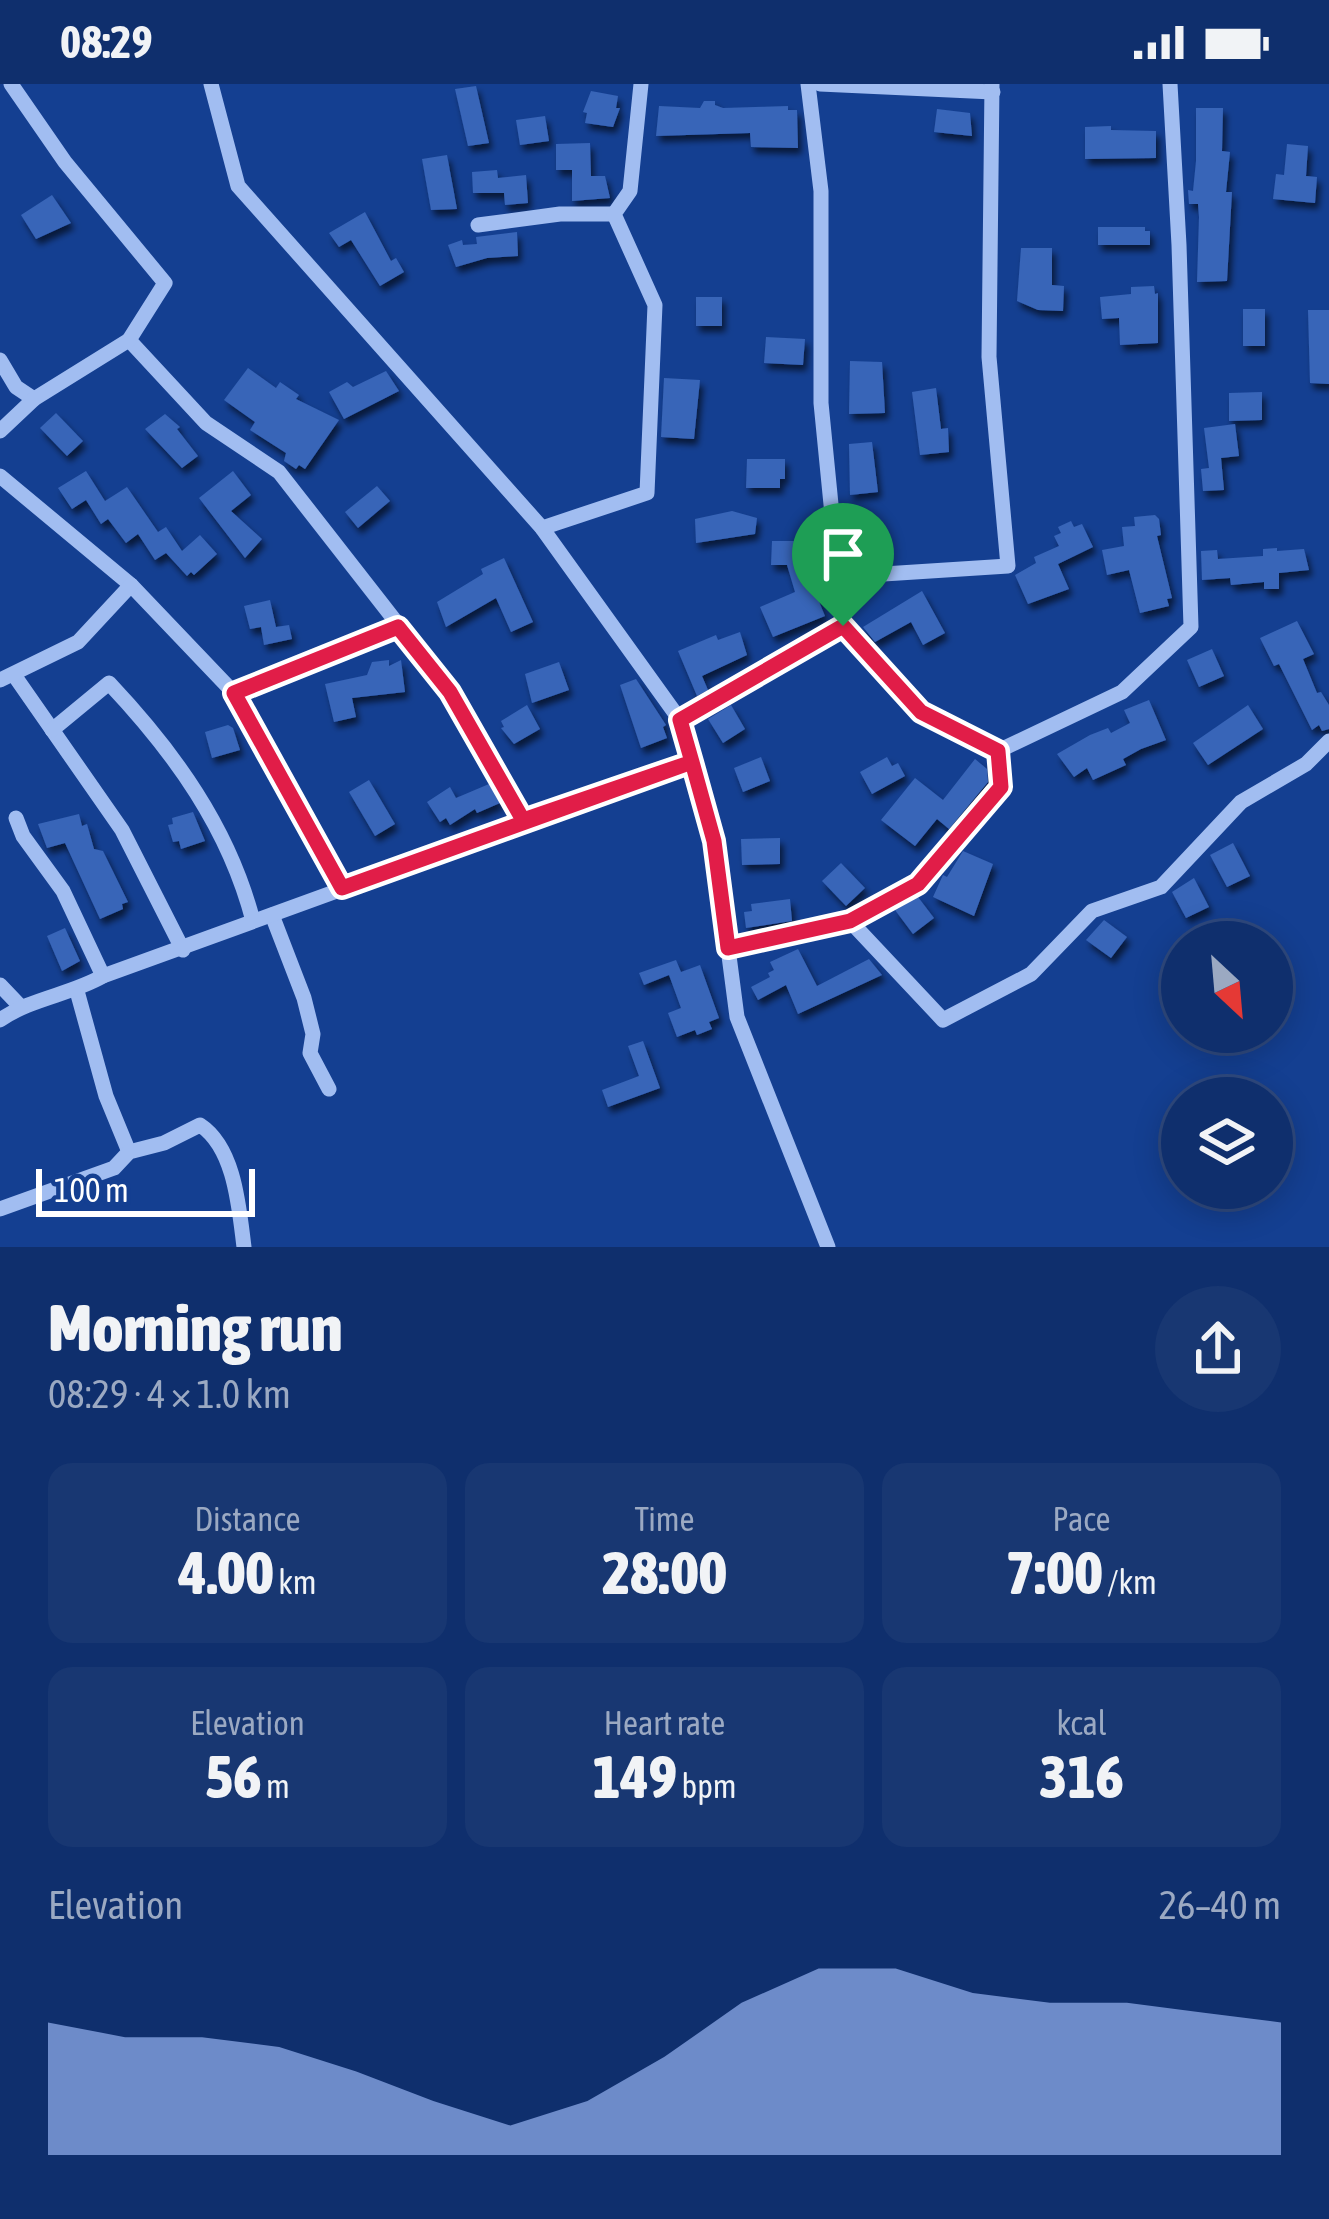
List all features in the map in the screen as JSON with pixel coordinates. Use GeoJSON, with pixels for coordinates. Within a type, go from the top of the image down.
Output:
{"type":"FeatureCollection","features":[{"type":"Feature","properties":{"kind":"street"},"geometry":{"type":"LineString","coordinates":[[0,430],[34,399],[129,340],[165,283],[65,162],[11,84]]}},
{"type":"Feature","properties":{"kind":"street"},"geometry":{"type":"LineString","coordinates":[[212,84],[238,186],[542,528],[680,720],[714,841],[736,1017],[828,1247]]}},
{"type":"Feature","properties":{"kind":"street"},"geometry":{"type":"LineString","coordinates":[[614,214],[630,191],[640,84]]}},
{"type":"Feature","properties":{"kind":"street"},"geometry":{"type":"LineString","coordinates":[[808,84],[820,191],[821,404],[843,626],[921,712],[998,751]]}},
{"type":"Feature","properties":{"kind":"street"},"geometry":{"type":"LineString","coordinates":[[820,84],[993,88],[989,357],[1007,566],[837,577]]}},
{"type":"Feature","properties":{"kind":"street"},"geometry":{"type":"LineString","coordinates":[[998,751],[1122,692],[1191,627],[1170,84]]}},
{"type":"Feature","properties":{"kind":"street"},"geometry":{"type":"LineString","coordinates":[[478,225],[560,214],[614,214]]}},
{"type":"Feature","properties":{"kind":"street"},"geometry":{"type":"LineString","coordinates":[[542,528],[646,493],[655,305],[614,214]]}},
{"type":"Feature","properties":{"kind":"street"},"geometry":{"type":"LineString","coordinates":[[129,340],[206,423],[280,472],[450,692],[523,820]]}},
{"type":"Feature","properties":{"kind":"street"},"geometry":{"type":"LineString","coordinates":[[0,360],[16,387],[34,399]]}},
{"type":"Feature","properties":{"kind":"street"},"geometry":{"type":"LineString","coordinates":[[0,476],[130,585],[234,693],[342,888]]}},
{"type":"Feature","properties":{"kind":"street"},"geometry":{"type":"LineString","coordinates":[[130,585],[78,642],[7,677],[52,730],[122,830],[183,950]]}},
{"type":"Feature","properties":{"kind":"street"},"geometry":{"type":"LineString","coordinates":[[680,720],[843,626]]}},
{"type":"Feature","properties":{"kind":"street"},"geometry":{"type":"LineString","coordinates":[[234,693],[398,627]]}},
{"type":"Feature","properties":{"kind":"street"},"geometry":{"type":"LineString","coordinates":[[52,730],[110,683],[154,732],[223,836],[253,920]]}},
{"type":"Feature","properties":{"kind":"street"},"geometry":{"type":"LineString","coordinates":[[850,921],[943,1020],[1031,974],[1093,911],[1161,887],[1241,802],[1306,764],[1329,741]]}},
{"type":"Feature","properties":{"kind":"street"},"geometry":{"type":"LineString","coordinates":[[728,948],[850,921],[918,884],[1001,787],[998,751]]}},
{"type":"Feature","properties":{"kind":"street"},"geometry":{"type":"LineString","coordinates":[[0,1020],[20,1006],[76,991],[253,920],[692,762]]}},
{"type":"Feature","properties":{"kind":"street"},"geometry":{"type":"LineString","coordinates":[[16,818],[23,836],[63,891],[104,976]]}},
{"type":"Feature","properties":{"kind":"street"},"geometry":{"type":"LineString","coordinates":[[272,915],[314,1034],[310,1053],[329,1089]]}},
{"type":"Feature","properties":{"kind":"street"},"geometry":{"type":"LineString","coordinates":[[0,985],[20,1006]]}},
{"type":"Feature","properties":{"kind":"street"},"geometry":{"type":"LineString","coordinates":[[76,991],[106,1096],[129,1152]]}},
{"type":"Feature","properties":{"kind":"street"},"geometry":{"type":"LineString","coordinates":[[0,1209],[113,1168],[129,1152],[164,1143],[200,1125],[215,1135],[238,1203],[244,1247]]}},
{"type":"Feature","properties":{"kind":"building"},"geometry":{"type":"Polygon","coordinates":[[[476,86],[489,143],[468,146],[455,89],[476,86]]]}},
{"type":"Feature","properties":{"kind":"building"},"geometry":{"type":"Polygon","coordinates":[[[591,91],[618,96],[616,108],[620,108],[613,127],[585,123],[587,113],[583,112],[591,91]]]}},
{"type":"Feature","properties":{"kind":"building"},"geometry":{"type":"Polygon","coordinates":[[[704,101],[715,101],[723,108],[788,106],[788,110],[797,110],[798,148],[751,147],[750,133],[656,136],[659,106],[700,108],[704,101]]]}},
{"type":"Feature","properties":{"kind":"building"},"geometry":{"type":"Polygon","coordinates":[[[1196,108],[1223,108],[1222,151],[1230,152],[1226,192],[1232,192],[1227,281],[1197,282],[1198,204],[1189,204],[1188,190],[1193,191],[1196,161],[1196,108]]]}},
{"type":"Feature","properties":{"kind":"building"},"geometry":{"type":"Polygon","coordinates":[[[937,109],[970,113],[972,136],[934,132],[937,109]]]}},
{"type":"Feature","properties":{"kind":"building"},"geometry":{"type":"Polygon","coordinates":[[[545,116],[549,141],[520,145],[516,120],[545,116]]]}},
{"type":"Feature","properties":{"kind":"building"},"geometry":{"type":"Polygon","coordinates":[[[1111,126],[1111,130],[1156,131],[1156,158],[1085,159],[1085,127],[1111,126]]]}},
{"type":"Feature","properties":{"kind":"building"},"geometry":{"type":"Polygon","coordinates":[[[590,143],[591,176],[605,176],[610,198],[572,201],[572,170],[556,170],[556,144],[590,143]]]}},
{"type":"Feature","properties":{"kind":"building"},"geometry":{"type":"Polygon","coordinates":[[[1287,144],[1308,146],[1306,176],[1317,177],[1315,203],[1273,199],[1276,174],[1284,175],[1287,144]]]}},
{"type":"Feature","properties":{"kind":"building"},"geometry":{"type":"Polygon","coordinates":[[[447,155],[457,209],[431,210],[422,159],[447,155]]]}},
{"type":"Feature","properties":{"kind":"building"},"geometry":{"type":"Polygon","coordinates":[[[497,170],[498,178],[526,175],[528,203],[505,205],[504,193],[473,193],[472,172],[497,170]]]}},
{"type":"Feature","properties":{"kind":"building"},"geometry":{"type":"Polygon","coordinates":[[[52,195],[71,223],[36,239],[21,215],[52,195]]]}},
{"type":"Feature","properties":{"kind":"building"},"geometry":{"type":"Polygon","coordinates":[[[365,212],[391,261],[396,258],[404,272],[380,286],[351,240],[339,247],[329,233],[365,212]]]}},
{"type":"Feature","properties":{"kind":"building"},"geometry":{"type":"Polygon","coordinates":[[[1098,227],[1145,227],[1150,231],[1150,245],[1098,245],[1098,227]]]}},
{"type":"Feature","properties":{"kind":"building"},"geometry":{"type":"Polygon","coordinates":[[[517,232],[518,256],[456,267],[448,245],[462,240],[463,245],[477,244],[476,237],[517,232]]]}},
{"type":"Feature","properties":{"kind":"building"},"geometry":{"type":"Polygon","coordinates":[[[1021,248],[1052,248],[1052,285],[1064,286],[1063,311],[1038,310],[1017,301],[1021,248]]]}},
{"type":"Feature","properties":{"kind":"building"},"geometry":{"type":"Polygon","coordinates":[[[1154,286],[1158,343],[1120,345],[1119,318],[1102,319],[1100,297],[1131,294],[1131,287],[1154,286]]]}},
{"type":"Feature","properties":{"kind":"building"},"geometry":{"type":"Polygon","coordinates":[[[696,297],[722,297],[722,326],[696,326],[696,297]]]}},
{"type":"Feature","properties":{"kind":"building"},"geometry":{"type":"Polygon","coordinates":[[[1243,309],[1265,309],[1265,346],[1243,346],[1243,309]]]}},
{"type":"Feature","properties":{"kind":"building"},"geometry":{"type":"Polygon","coordinates":[[[1308,310],[1329,310],[1329,384],[1310,383],[1308,310]]]}},
{"type":"Feature","properties":{"kind":"building"},"geometry":{"type":"Polygon","coordinates":[[[766,337],[805,339],[803,365],[764,363],[766,337]]]}},
{"type":"Feature","properties":{"kind":"building"},"geometry":{"type":"Polygon","coordinates":[[[850,361],[882,362],[885,413],[849,414],[850,361]]]}},
{"type":"Feature","properties":{"kind":"building"},"geometry":{"type":"Polygon","coordinates":[[[248,368],[276,388],[280,382],[299,395],[296,399],[339,420],[305,469],[284,461],[286,453],[250,430],[255,422],[224,400],[248,368]]]}},
{"type":"Feature","properties":{"kind":"building"},"geometry":{"type":"Polygon","coordinates":[[[386,371],[399,391],[344,419],[329,392],[347,382],[353,387],[386,371]]]}},
{"type":"Feature","properties":{"kind":"building"},"geometry":{"type":"Polygon","coordinates":[[[664,378],[700,380],[694,439],[661,437],[664,378]]]}},
{"type":"Feature","properties":{"kind":"building"},"geometry":{"type":"Polygon","coordinates":[[[936,388],[941,429],[948,428],[949,452],[920,455],[912,392],[936,388]]]}},
{"type":"Feature","properties":{"kind":"building"},"geometry":{"type":"Polygon","coordinates":[[[1262,392],[1262,420],[1229,421],[1229,393],[1262,392]]]}},
{"type":"Feature","properties":{"kind":"building"},"geometry":{"type":"Polygon","coordinates":[[[56,413],[83,441],[67,456],[40,428],[56,413]]]}},
{"type":"Feature","properties":{"kind":"building"},"geometry":{"type":"Polygon","coordinates":[[[165,414],[180,427],[177,429],[198,456],[182,468],[145,429],[165,414]]]}},
{"type":"Feature","properties":{"kind":"building"},"geometry":{"type":"Polygon","coordinates":[[[1235,424],[1239,456],[1221,458],[1224,490],[1203,491],[1201,469],[1209,468],[1204,428],[1235,424]]]}},
{"type":"Feature","properties":{"kind":"building"},"geometry":{"type":"Polygon","coordinates":[[[872,442],[878,492],[850,495],[849,444],[872,442]]]}},
{"type":"Feature","properties":{"kind":"building"},"geometry":{"type":"Polygon","coordinates":[[[747,459],[785,459],[780,488],[746,488],[747,459]]]}},
{"type":"Feature","properties":{"kind":"building"},"geometry":{"type":"Polygon","coordinates":[[[86,471],[105,501],[127,487],[158,532],[166,527],[182,551],[200,535],[217,554],[187,576],[166,553],[155,560],[138,534],[126,543],[108,519],[101,524],[86,500],[72,509],[58,488],[86,471]]]}},
{"type":"Feature","properties":{"kind":"building"},"geometry":{"type":"Polygon","coordinates":[[[233,471],[251,495],[231,511],[262,539],[245,558],[199,498],[233,471]]]}},
{"type":"Feature","properties":{"kind":"building"},"geometry":{"type":"Polygon","coordinates":[[[377,486],[390,501],[358,528],[345,512],[377,486]]]}},
{"type":"Feature","properties":{"kind":"building"},"geometry":{"type":"Polygon","coordinates":[[[732,511],[757,518],[755,534],[696,543],[695,519],[732,511]]]}},
{"type":"Feature","properties":{"kind":"building"},"geometry":{"type":"Polygon","coordinates":[[[1155,515],[1172,598],[1167,599],[1169,606],[1140,613],[1129,570],[1107,575],[1102,550],[1124,546],[1122,527],[1135,526],[1134,517],[1155,515]]]}},
{"type":"Feature","properties":{"kind":"building"},"geometry":{"type":"Polygon","coordinates":[[[1071,521],[1074,527],[1082,524],[1093,547],[1058,564],[1069,589],[1028,604],[1015,575],[1036,563],[1034,557],[1059,546],[1054,536],[1061,533],[1058,527],[1071,521]]]}},
{"type":"Feature","properties":{"kind":"building"},"geometry":{"type":"Polygon","coordinates":[[[772,541],[812,541],[811,582],[825,616],[773,637],[760,607],[795,592],[787,565],[771,565],[772,541]]]}},
{"type":"Feature","properties":{"kind":"building"},"geometry":{"type":"Polygon","coordinates":[[[1263,549],[1304,549],[1309,570],[1279,573],[1279,589],[1264,589],[1264,582],[1231,585],[1230,578],[1202,580],[1201,551],[1217,550],[1218,559],[1263,556],[1263,549]]]}},
{"type":"Feature","properties":{"kind":"building"},"geometry":{"type":"Polygon","coordinates":[[[504,558],[533,622],[511,632],[496,598],[446,627],[437,602],[504,558]]]}},
{"type":"Feature","properties":{"kind":"building"},"geometry":{"type":"Polygon","coordinates":[[[922,591],[945,633],[923,645],[911,622],[875,642],[863,627],[922,591]]]}},
{"type":"Feature","properties":{"kind":"building"},"geometry":{"type":"Polygon","coordinates":[[[270,600],[276,627],[289,625],[292,639],[264,645],[261,627],[250,629],[244,606],[270,600]]]}},
{"type":"Feature","properties":{"kind":"building"},"geometry":{"type":"Polygon","coordinates":[[[1297,621],[1314,654],[1303,659],[1317,693],[1329,705],[1329,729],[1322,731],[1319,725],[1312,730],[1279,664],[1274,666],[1260,638],[1297,621]]]}},
{"type":"Feature","properties":{"kind":"building"},"geometry":{"type":"Polygon","coordinates":[[[740,632],[747,655],[702,676],[708,690],[697,696],[678,651],[716,635],[718,640],[740,632]]]}},
{"type":"Feature","properties":{"kind":"building"},"geometry":{"type":"Polygon","coordinates":[[[1212,649],[1224,676],[1199,687],[1187,660],[1212,649]]]}},
{"type":"Feature","properties":{"kind":"building"},"geometry":{"type":"Polygon","coordinates":[[[389,660],[389,666],[401,660],[405,692],[352,698],[356,717],[334,722],[325,684],[367,675],[372,662],[389,660]]]}},
{"type":"Feature","properties":{"kind":"building"},"geometry":{"type":"Polygon","coordinates":[[[559,662],[569,690],[532,703],[525,674],[559,662]]]}},
{"type":"Feature","properties":{"kind":"building"},"geometry":{"type":"Polygon","coordinates":[[[636,679],[666,725],[667,738],[641,748],[620,685],[636,679]]]}},
{"type":"Feature","properties":{"kind":"building"},"geometry":{"type":"Polygon","coordinates":[[[1149,700],[1166,740],[1141,749],[1123,759],[1126,765],[1093,780],[1087,768],[1074,777],[1057,754],[1090,735],[1108,728],[1111,733],[1130,723],[1124,710],[1149,700]]]}},
{"type":"Feature","properties":{"kind":"building"},"geometry":{"type":"Polygon","coordinates":[[[527,705],[540,729],[514,744],[501,721],[527,705]]]}},
{"type":"Feature","properties":{"kind":"building"},"geometry":{"type":"Polygon","coordinates":[[[731,705],[745,729],[723,743],[708,719],[731,705]]]}},
{"type":"Feature","properties":{"kind":"building"},"geometry":{"type":"Polygon","coordinates":[[[1248,705],[1263,729],[1208,765],[1193,743],[1248,705]]]}},
{"type":"Feature","properties":{"kind":"building"},"geometry":{"type":"Polygon","coordinates":[[[228,725],[240,750],[212,758],[205,732],[228,725]]]}},
{"type":"Feature","properties":{"kind":"building"},"geometry":{"type":"Polygon","coordinates":[[[761,757],[770,781],[743,792],[734,768],[761,757]]]}},
{"type":"Feature","properties":{"kind":"building"},"geometry":{"type":"Polygon","coordinates":[[[887,757],[892,766],[898,763],[905,776],[872,794],[860,772],[887,757]]]}},
{"type":"Feature","properties":{"kind":"building"},"geometry":{"type":"Polygon","coordinates":[[[975,759],[987,769],[988,782],[949,829],[937,819],[915,846],[881,820],[915,778],[943,800],[975,759]]]}},
{"type":"Feature","properties":{"kind":"building"},"geometry":{"type":"Polygon","coordinates":[[[369,780],[395,824],[375,836],[349,792],[369,780]]]}},
{"type":"Feature","properties":{"kind":"building"},"geometry":{"type":"Polygon","coordinates":[[[489,784],[500,803],[477,813],[475,809],[450,825],[446,818],[440,822],[427,802],[450,787],[456,798],[489,784]]]}},
{"type":"Feature","properties":{"kind":"building"},"geometry":{"type":"Polygon","coordinates":[[[193,812],[205,841],[181,849],[179,841],[173,842],[168,825],[173,824],[172,818],[193,812]]]}},
{"type":"Feature","properties":{"kind":"building"},"geometry":{"type":"Polygon","coordinates":[[[79,814],[94,849],[103,851],[128,902],[100,919],[65,843],[47,848],[38,824],[79,814]]]}},
{"type":"Feature","properties":{"kind":"building"},"geometry":{"type":"Polygon","coordinates":[[[780,838],[780,864],[742,865],[741,839],[780,838]]]}},
{"type":"Feature","properties":{"kind":"building"},"geometry":{"type":"Polygon","coordinates":[[[1233,843],[1250,876],[1227,887],[1210,855],[1233,843]]]}},
{"type":"Feature","properties":{"kind":"building"},"geometry":{"type":"Polygon","coordinates":[[[963,851],[993,864],[974,916],[933,897],[943,875],[947,877],[963,851]]]}},
{"type":"Feature","properties":{"kind":"building"},"geometry":{"type":"Polygon","coordinates":[[[841,863],[865,888],[846,906],[822,881],[841,863]]]}},
{"type":"Feature","properties":{"kind":"building"},"geometry":{"type":"Polygon","coordinates":[[[1194,878],[1209,907],[1186,918],[1172,892],[1194,878]]]}},
{"type":"Feature","properties":{"kind":"building"},"geometry":{"type":"Polygon","coordinates":[[[918,897],[934,918],[913,934],[895,910],[918,897]]]}},
{"type":"Feature","properties":{"kind":"building"},"geometry":{"type":"Polygon","coordinates":[[[790,899],[792,921],[746,928],[744,912],[752,911],[751,904],[790,899]]]}},
{"type":"Feature","properties":{"kind":"building"},"geometry":{"type":"Polygon","coordinates":[[[1104,920],[1127,937],[1111,958],[1086,940],[1104,920]]]}},
{"type":"Feature","properties":{"kind":"building"},"geometry":{"type":"Polygon","coordinates":[[[65,928],[80,961],[62,971],[47,936],[65,928]]]}},
{"type":"Feature","properties":{"kind":"building"},"geometry":{"type":"Polygon","coordinates":[[[798,949],[817,986],[869,959],[882,975],[798,1014],[786,985],[758,1000],[751,987],[770,977],[768,973],[774,970],[770,962],[798,949]]]}},
{"type":"Feature","properties":{"kind":"building"},"geometry":{"type":"Polygon","coordinates":[[[676,960],[681,972],[700,965],[719,1018],[709,1022],[712,1029],[697,1035],[695,1030],[677,1037],[668,1013],[681,1008],[669,975],[644,985],[639,973],[676,960]]]}},
{"type":"Feature","properties":{"kind":"building"},"geometry":{"type":"Polygon","coordinates":[[[643,1041],[660,1088],[608,1107],[602,1090],[639,1076],[628,1046],[643,1041]]]}},
{"type":"Feature","properties":{"kind":"route"},"geometry":{"type":"LineString","coordinates":[[843,626],[680,720],[692,762],[523,820],[450,692],[398,627],[234,693],[342,888],[692,762],[714,841],[728,948],[850,921],[918,884],[1001,787],[998,751],[921,712],[843,626]]}}]}
